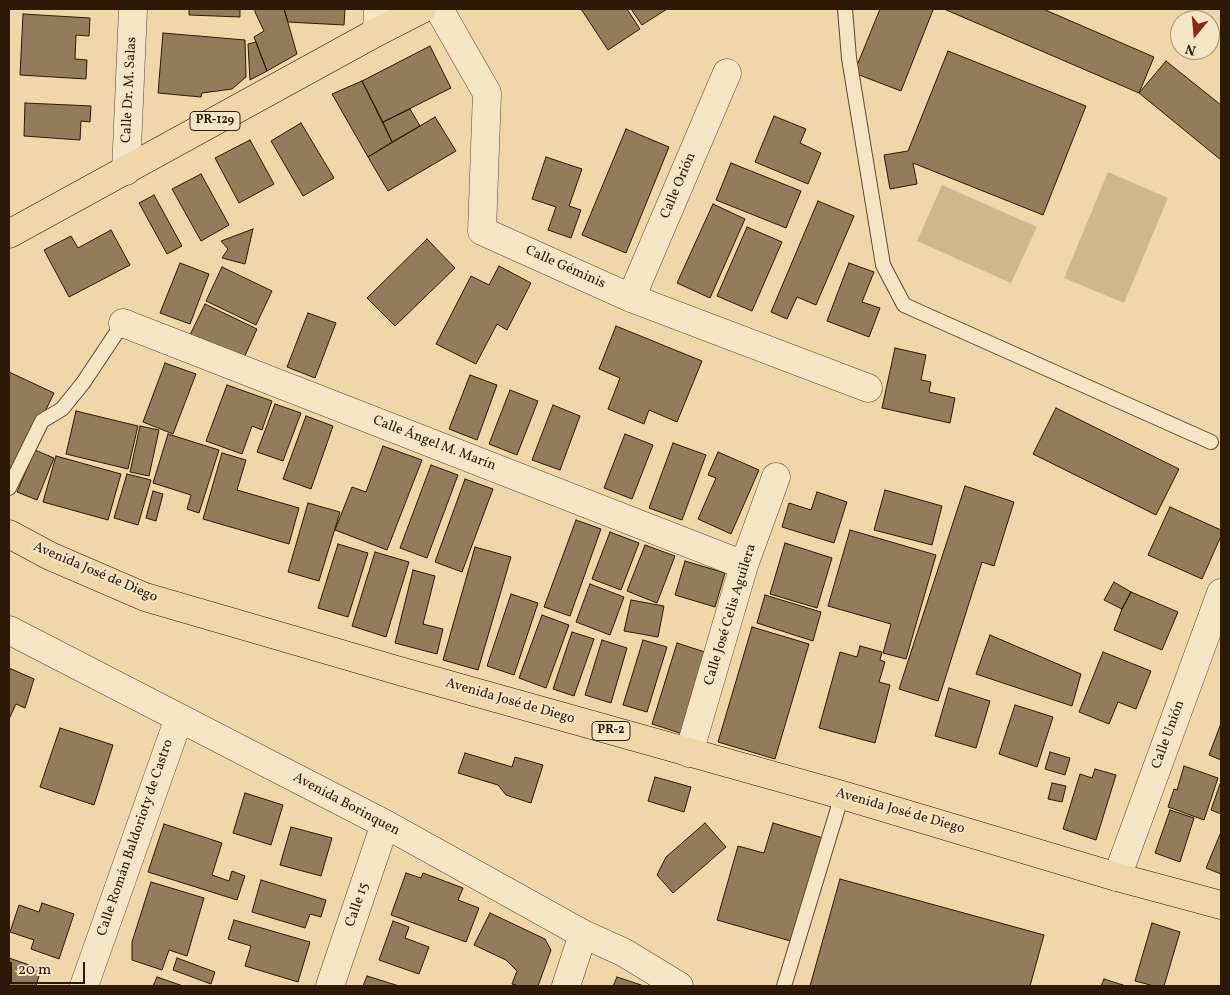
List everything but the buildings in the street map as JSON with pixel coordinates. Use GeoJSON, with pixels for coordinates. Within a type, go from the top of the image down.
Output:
{"type":"FeatureCollection","features":[{"type":"Feature","properties":{"kind":"main road","name":"PR-129"},"geometry":{"type":"LineString","coordinates":[[9,234],[126,171],[378,20],[422,9]]}},
{"type":"Feature","properties":{"kind":"main road","name":"Avenida José de Diego"},"geometry":{"type":"LineString","coordinates":[[9,534],[50,556],[145,597],[403,672],[842,795],[1117,877],[1221,905]]}},
{"type":"Feature","properties":{"kind":"street","name":"Calle Dr. M. Salas"},"geometry":{"type":"LineString","coordinates":[[126,171],[133,9]]}},
{"type":"Feature","properties":{"kind":"street","name":"Calle Géminis"},"geometry":{"type":"LineString","coordinates":[[439,9],[487,93],[482,231],[631,298],[868,388]]}},
{"type":"Feature","properties":{"kind":"street","name":"Calle Orión"},"geometry":{"type":"LineString","coordinates":[[631,298],[727,73]]}},
{"type":"Feature","properties":{"kind":"street","name":"Calle Ángel M. Marín"},"geometry":{"type":"LineString","coordinates":[[123,322],[744,565]]}},
{"type":"Feature","properties":{"kind":"street","name":"Calle José Celis Aguilera"},"geometry":{"type":"LineString","coordinates":[[689,753],[744,565],[776,477]]}},
{"type":"Feature","properties":{"kind":"street","name":"Calle Unión"},"geometry":{"type":"LineString","coordinates":[[1117,877],[1221,593]]}},
{"type":"Feature","properties":{"kind":"street","name":"Avenida Borinquen"},"geometry":{"type":"LineString","coordinates":[[9,630],[385,824],[583,934],[623,952],[679,986]]}},
{"type":"Feature","properties":{"kind":"street","name":"Calle Román Baldorioty de Castro"},"geometry":{"type":"LineString","coordinates":[[84,986],[179,718]]}},
{"type":"Feature","properties":{"kind":"street","name":"Calle 15"},"geometry":{"type":"LineString","coordinates":[[330,986],[385,824]]}},
{"type":"Feature","properties":{"kind":"street"},"geometry":{"type":"LineString","coordinates":[[566,986],[583,934]]}},
{"type":"Feature","properties":{"kind":"lane"},"geometry":{"type":"LineString","coordinates":[[845,9],[849,58],[883,265],[904,305],[1211,442]]}},
{"type":"Feature","properties":{"kind":"lane"},"geometry":{"type":"LineString","coordinates":[[9,488],[42,421],[62,408],[83,383],[123,322]]}},
{"type":"Feature","properties":{"kind":"lane"},"geometry":{"type":"LineString","coordinates":[[784,986],[842,795]]}},
{"type":"Feature","properties":{"kind":"shaded area"},"geometry":{"type":"Polygon","coordinates":[[[1108,172],[1168,198],[1124,303],[1064,278],[1108,172]]]}},
{"type":"Feature","properties":{"kind":"shaded area"},"geometry":{"type":"Polygon","coordinates":[[[942,185],[1037,227],[1011,283],[917,241],[942,185]]]}}]}
